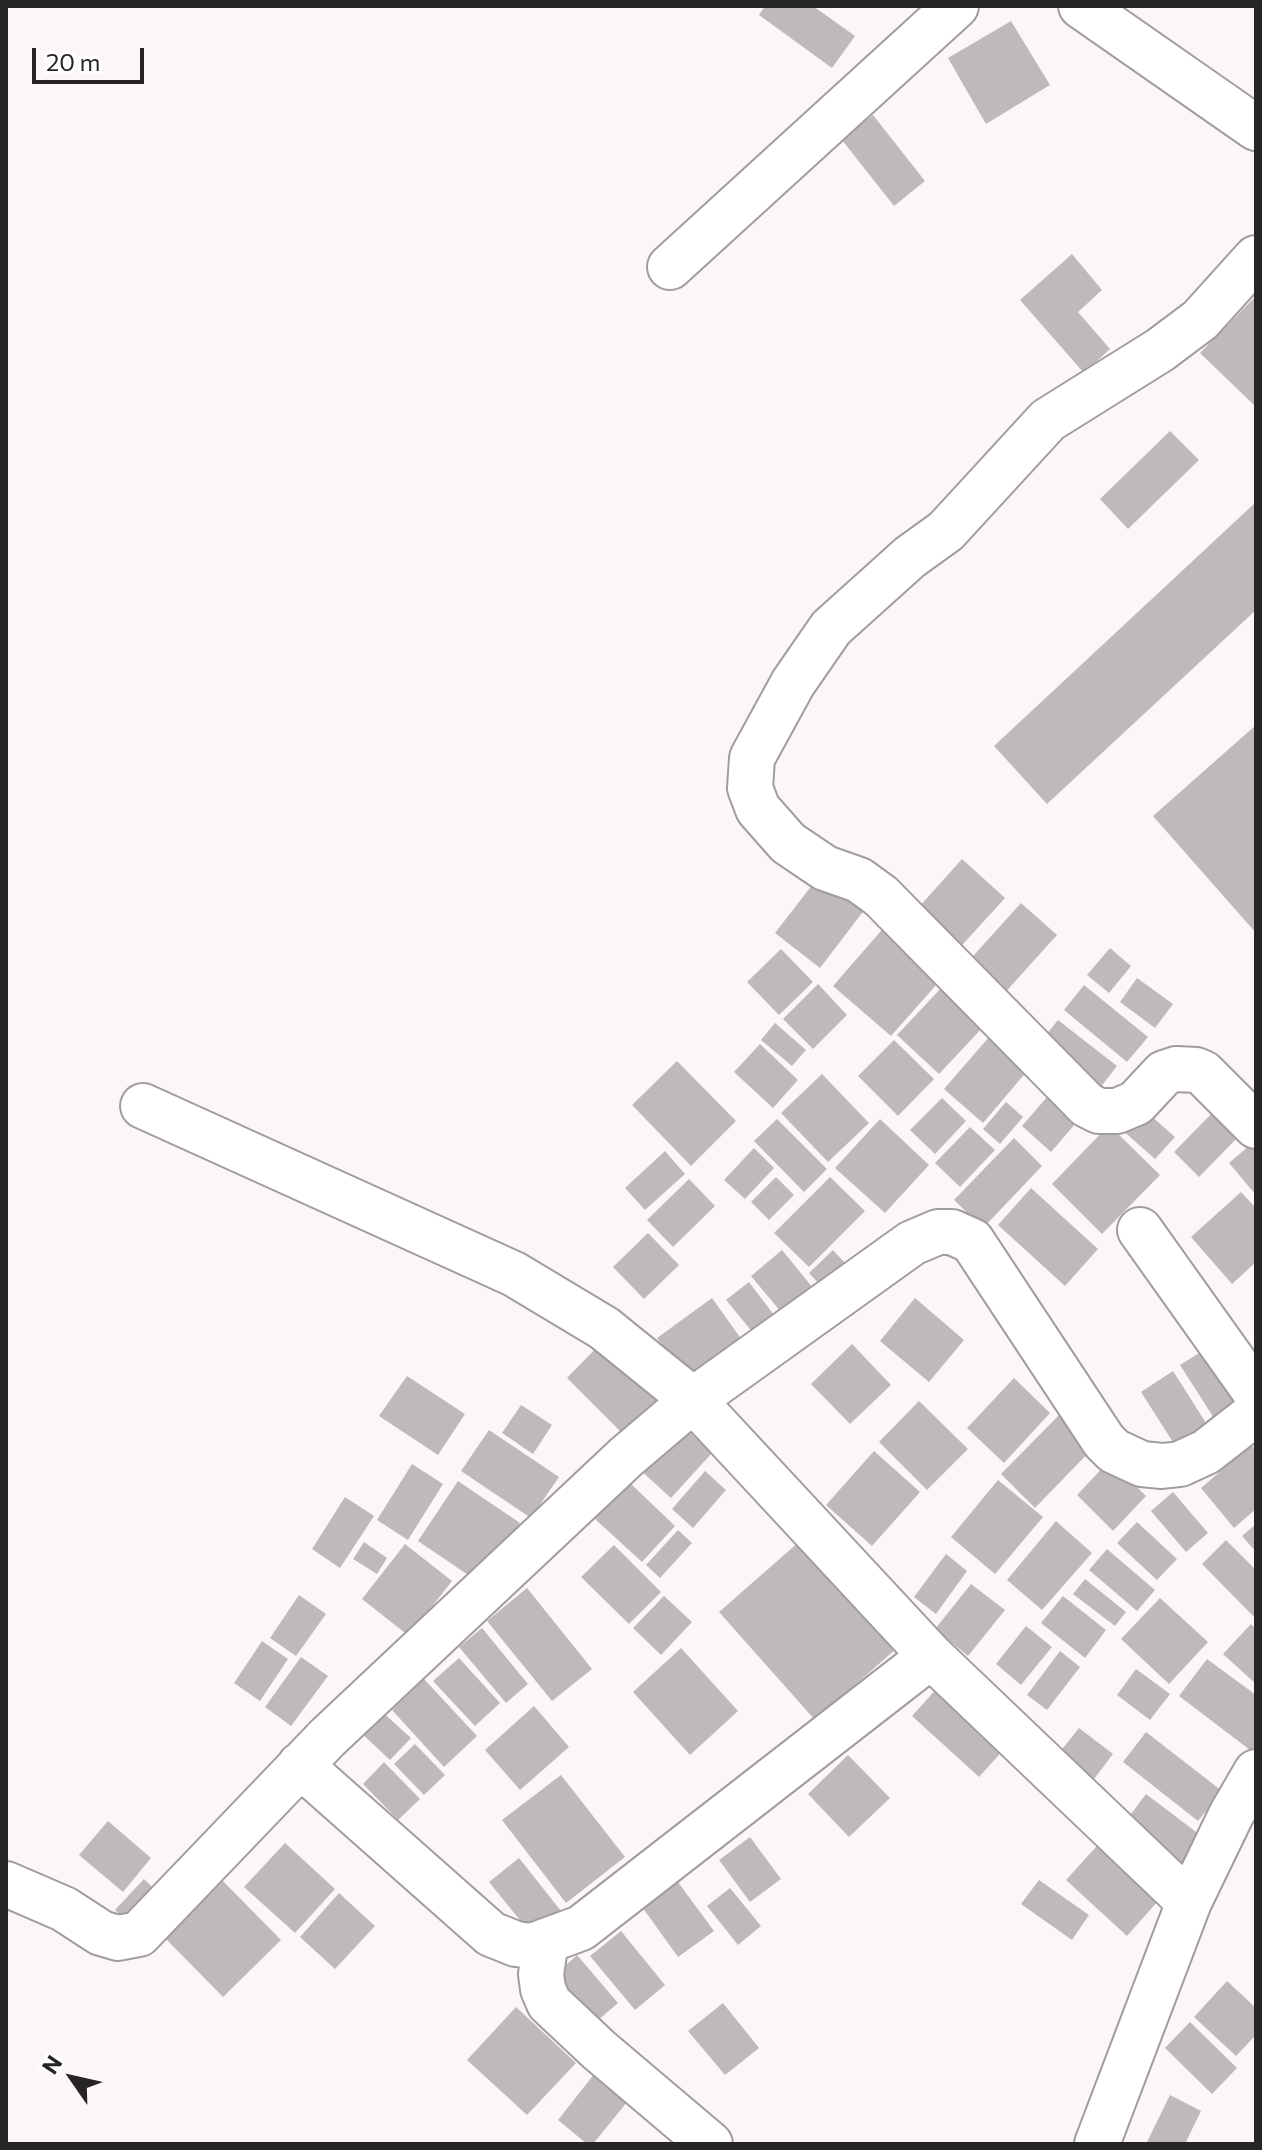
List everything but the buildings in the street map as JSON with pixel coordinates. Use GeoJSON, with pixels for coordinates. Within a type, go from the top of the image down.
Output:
{"type":"FeatureCollection","features":[{"type":"Feature","properties":{"kind":"street"},"geometry":{"type":"LineString","coordinates":[[670,267],[956,6]]}},
{"type":"Feature","properties":{"kind":"street"},"geometry":{"type":"LineString","coordinates":[[1081,6],[1256,128]]}},
{"type":"Feature","properties":{"kind":"street"},"geometry":{"type":"LineString","coordinates":[[1256,258],[1200,320],[1160,350],[1048,420],[946,531],[910,557],[831,628],[793,683],[752,758],[750,788],[758,809],[788,843],[825,868],[859,880],[881,896],[1087,1105],[1099,1111],[1117,1111],[1136,1103],[1164,1073],[1176,1069],[1196,1070],[1203,1073],[1256,1126]]}},
{"type":"Feature","properties":{"kind":"street"},"geometry":{"type":"LineString","coordinates":[[143,1106],[514,1274],[604,1328],[693,1400],[931,1656],[1189,1902]]}},
{"type":"Feature","properties":{"kind":"street"},"geometry":{"type":"LineString","coordinates":[[1140,1230],[1256,1393]]}},
{"type":"Feature","properties":{"kind":"street"},"geometry":{"type":"LineString","coordinates":[[6,1884],[64,1909],[101,1933],[118,1938],[139,1934],[300,1765],[626,1457],[693,1400],[912,1243],[938,1232],[952,1232],[972,1241],[1104,1441],[1114,1451],[1142,1464],[1180,1464],[1206,1452],[1256,1413]]}},
{"type":"Feature","properties":{"kind":"street"},"geometry":{"type":"LineString","coordinates":[[300,1765],[491,1934],[516,1944],[532,1946],[581,1928],[931,1656]]}},
{"type":"Feature","properties":{"kind":"street"},"geometry":{"type":"LineString","coordinates":[[1097,2144],[1189,1902],[1231,1815],[1256,1772]]}},
{"type":"Feature","properties":{"kind":"street"},"geometry":{"type":"LineString","coordinates":[[546,1941],[541,1974],[549,2003],[599,2050],[710,2144]]}}]}
